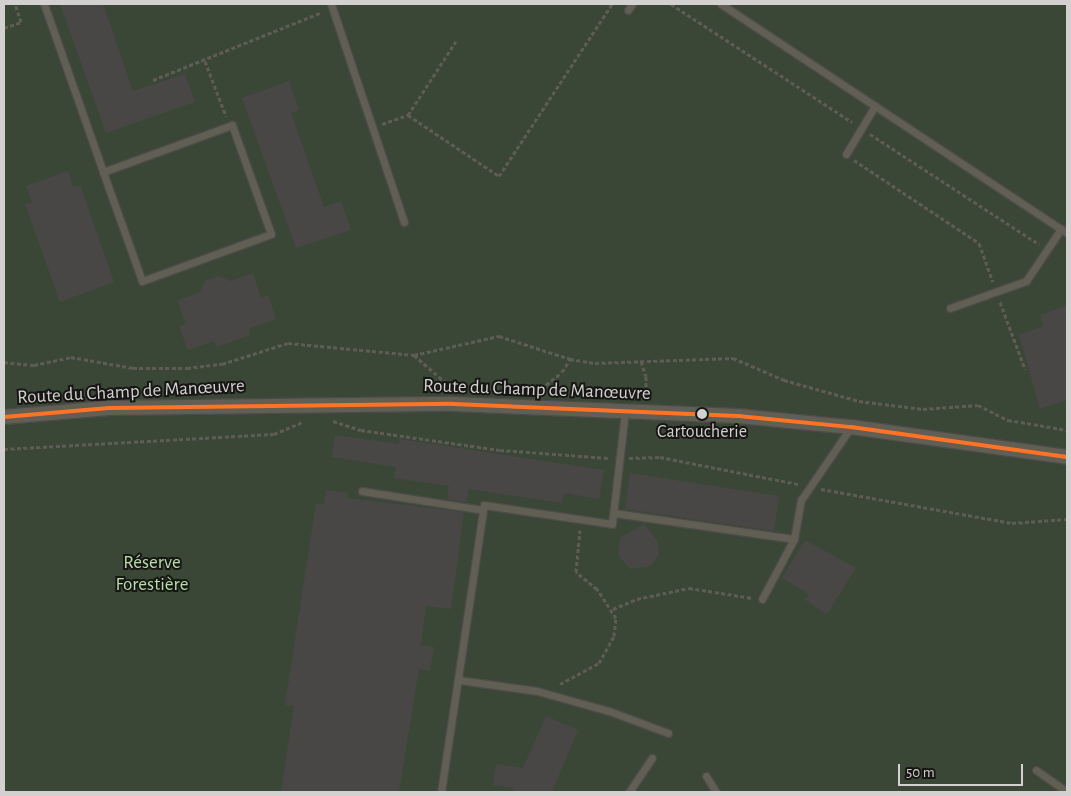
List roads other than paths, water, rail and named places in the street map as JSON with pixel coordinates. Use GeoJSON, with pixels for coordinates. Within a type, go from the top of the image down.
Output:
{"type":"FeatureCollection","features":[{"type":"Feature","properties":{"kind":"street","name":"Route du Champ de Manœuvre"},"geometry":{"type":"LineString","coordinates":[[4,416],[109,408],[453,404],[738,416],[851,427],[1067,457]]}},
{"type":"Feature","properties":{"kind":"lane"},"geometry":{"type":"LineString","coordinates":[[44,4],[103,172],[142,281],[271,234],[229,126],[103,172]]}},
{"type":"Feature","properties":{"kind":"lane"},"geometry":{"type":"LineString","coordinates":[[331,4],[404,222]]}},
{"type":"Feature","properties":{"kind":"lane"},"geometry":{"type":"LineString","coordinates":[[628,10],[632,4]]}},
{"type":"Feature","properties":{"kind":"lane"},"geometry":{"type":"LineString","coordinates":[[721,4],[1064,231],[1047,249],[1026,281],[950,308]]}},
{"type":"Feature","properties":{"kind":"lane"},"geometry":{"type":"LineString","coordinates":[[846,154],[875,106]]}},
{"type":"Feature","properties":{"kind":"lane"},"geometry":{"type":"LineString","coordinates":[[441,792],[484,505],[488,504],[612,524],[625,412]]}},
{"type":"Feature","properties":{"kind":"lane"},"geometry":{"type":"LineString","coordinates":[[762,599],[794,539],[801,500],[851,427]]}},
{"type":"Feature","properties":{"kind":"lane"},"geometry":{"type":"LineString","coordinates":[[362,491],[482,510]]}},
{"type":"Feature","properties":{"kind":"lane"},"geometry":{"type":"LineString","coordinates":[[614,513],[794,539]]}},
{"type":"Feature","properties":{"kind":"lane"},"geometry":{"type":"LineString","coordinates":[[459,680],[537,691],[609,711],[668,732]]}},
{"type":"Feature","properties":{"kind":"lane"},"geometry":{"type":"LineString","coordinates":[[630,792],[652,758]]}},
{"type":"Feature","properties":{"kind":"lane"},"geometry":{"type":"LineString","coordinates":[[1036,770],[1067,792]]}},
{"type":"Feature","properties":{"kind":"lane"},"geometry":{"type":"LineString","coordinates":[[706,776],[716,792]]}},
{"type":"Feature","properties":{"kind":"place","name":"Cartoucherie"},"geometry":{"type":"Point","coordinates":[702,414]}},
{"type":"Feature","properties":{"kind":"park label","name":"Réserve Forestière"},"geometry":{"type":"Point","coordinates":[152,574]}}]}
